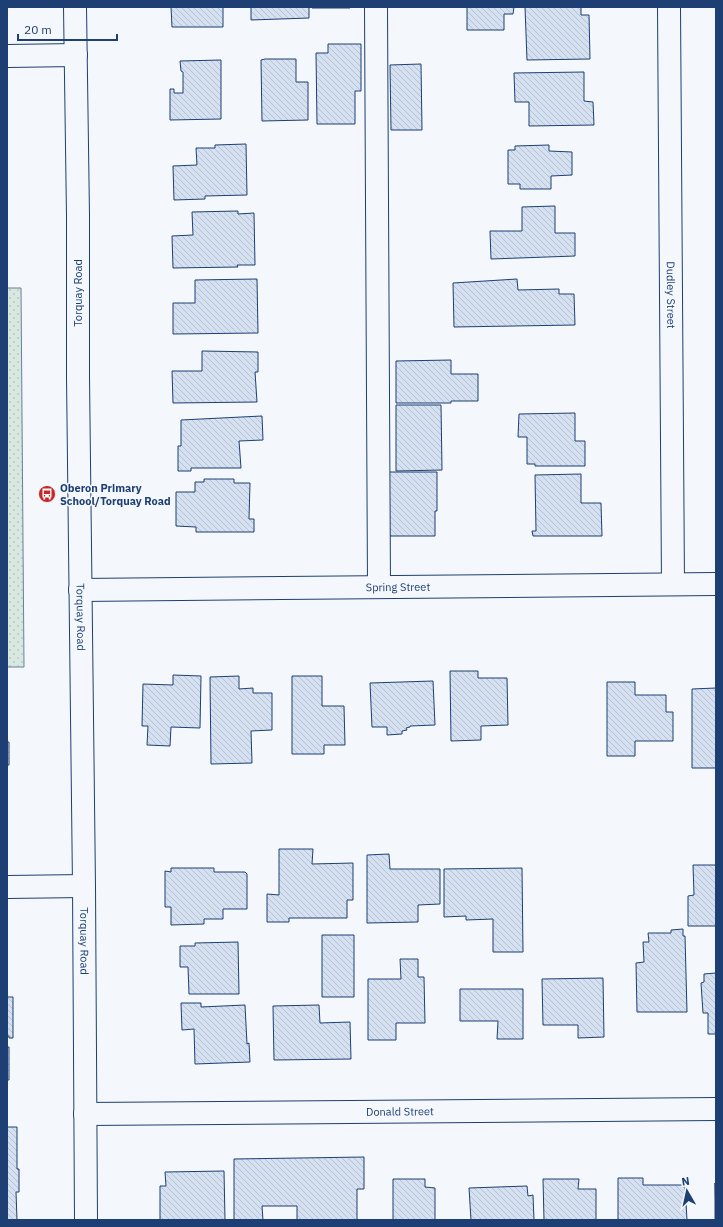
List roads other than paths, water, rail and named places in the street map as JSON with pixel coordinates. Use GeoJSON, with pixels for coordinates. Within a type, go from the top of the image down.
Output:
{"type":"FeatureCollection","features":[{"type":"Feature","properties":{"kind":"street"},"geometry":{"type":"LineString","coordinates":[[376,7],[379,587]]}},
{"type":"Feature","properties":{"kind":"street","name":"Dudley Street"},"geometry":{"type":"LineString","coordinates":[[669,7],[673,584]]}},
{"type":"Feature","properties":{"kind":"street","name":"Torquay Road"},"geometry":{"type":"LineString","coordinates":[[76,9],[86,1220]]}},
{"type":"Feature","properties":{"kind":"street"},"geometry":{"type":"LineString","coordinates":[[7,56],[76,55]]}},
{"type":"Feature","properties":{"kind":"street","name":"Spring Street"},"geometry":{"type":"LineString","coordinates":[[80,590],[716,584]]}},
{"type":"Feature","properties":{"kind":"street"},"geometry":{"type":"LineString","coordinates":[[7,887],[84,886]]}},
{"type":"Feature","properties":{"kind":"street","name":"Donald Street"},"geometry":{"type":"LineString","coordinates":[[85,1114],[716,1109]]}},
{"type":"Feature","properties":{"kind":"place","name":"Oberon Primary School/Torquay Road"},"geometry":{"type":"Point","coordinates":[47,494]}}]}
